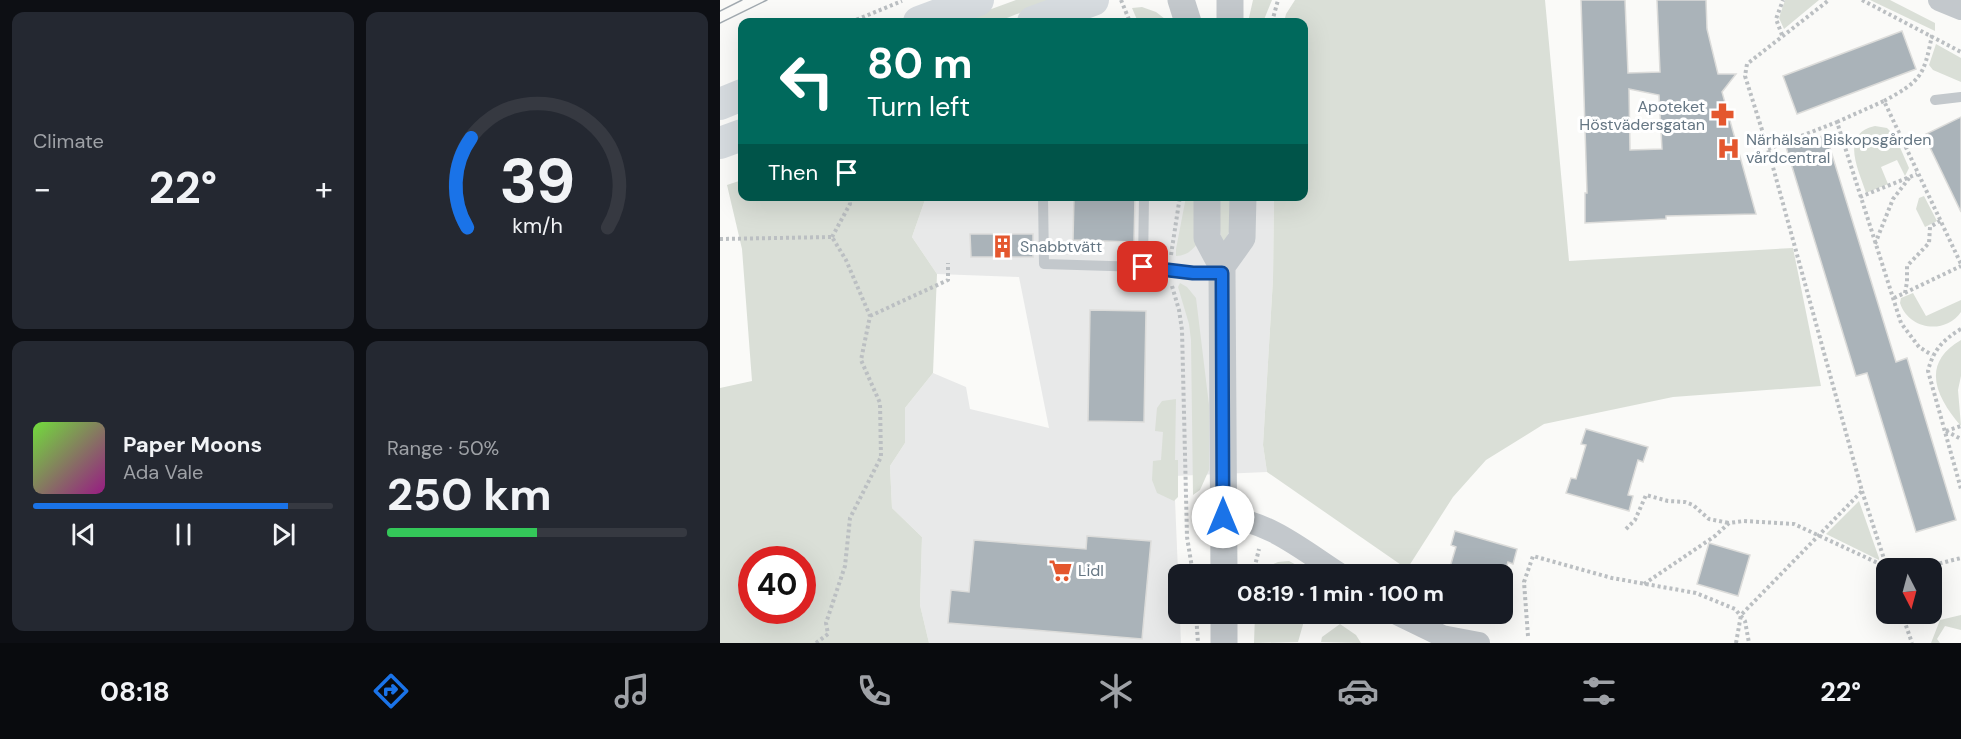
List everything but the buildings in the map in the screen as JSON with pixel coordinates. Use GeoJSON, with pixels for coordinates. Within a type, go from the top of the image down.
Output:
{"type":"FeatureCollection","features":[{"type":"Feature","properties":{"kind":"main road"},"geometry":{"type":"LineString","coordinates":[[930,18],[978,0]]}},
{"type":"Feature","properties":{"kind":"main road"},"geometry":{"type":"LineString","coordinates":[[1044,18],[1093,0]]}},
{"type":"Feature","properties":{"kind":"main road"},"geometry":{"type":"LineString","coordinates":[[720,104],[738,96]]}},
{"type":"Feature","properties":{"kind":"main road"},"geometry":{"type":"LineString","coordinates":[[720,143],[738,136]]}},
{"type":"Feature","properties":{"kind":"street"},"geometry":{"type":"LineString","coordinates":[[1181,0],[1187,18]]}},
{"type":"Feature","properties":{"kind":"street"},"geometry":{"type":"LineString","coordinates":[[1230,0],[1230,18]]}},
{"type":"Feature","properties":{"kind":"street"},"geometry":{"type":"LineString","coordinates":[[1939,0],[1961,9]]}},
{"type":"Feature","properties":{"kind":"street"},"geometry":{"type":"LineString","coordinates":[[1207,201],[1207,238],[1222,270],[1224,564]]}},
{"type":"Feature","properties":{"kind":"street"},"geometry":{"type":"LineString","coordinates":[[1222,270],[1242,238],[1243,201]]}},
{"type":"Feature","properties":{"kind":"street"},"geometry":{"type":"LineString","coordinates":[[1223,517],[1251,522],[1281,535],[1325,564]]}},
{"type":"Feature","properties":{"kind":"street"},"geometry":{"type":"LineString","coordinates":[[1224,624],[1224,643]]}},
{"type":"Feature","properties":{"kind":"street"},"geometry":{"type":"LineString","coordinates":[[1417,624],[1442,636],[1479,643]]}},
{"type":"Feature","properties":{"kind":"lane"},"geometry":{"type":"LineString","coordinates":[[1935,99],[1961,97]]}},
{"type":"Feature","properties":{"kind":"lane"},"geometry":{"type":"LineString","coordinates":[[1043,201],[1044,264],[1143,267],[1171,271],[1222,270]]}},
{"type":"Feature","properties":{"kind":"lane"},"geometry":{"type":"LineString","coordinates":[[1143,267],[1144,201]]}},
{"type":"Feature","properties":{"kind":"path"},"geometry":{"type":"LineString","coordinates":[[861,18],[906,0]]}},
{"type":"Feature","properties":{"kind":"path"},"geometry":{"type":"LineString","coordinates":[[1121,0],[1128,18]]}},
{"type":"Feature","properties":{"kind":"path"},"geometry":{"type":"LineString","coordinates":[[1273,18],[1278,0]]}},
{"type":"Feature","properties":{"kind":"path"},"geometry":{"type":"LineString","coordinates":[[1782,35],[1776,19],[1783,0]]}},
{"type":"Feature","properties":{"kind":"path"},"geometry":{"type":"LineString","coordinates":[[1828,0],[1747,64],[1745,76],[1768,149],[1862,491],[1883,558]]}},
{"type":"Feature","properties":{"kind":"path"},"geometry":{"type":"LineString","coordinates":[[1862,0],[1961,52]]}},
{"type":"Feature","properties":{"kind":"path"},"geometry":{"type":"LineString","coordinates":[[1768,149],[1837,122],[1907,88],[1923,73],[1932,35]]}},
{"type":"Feature","properties":{"kind":"path"},"geometry":{"type":"LineString","coordinates":[[1884,101],[1961,265],[1894,298]]}},
{"type":"Feature","properties":{"kind":"path"},"geometry":{"type":"LineString","coordinates":[[1837,122],[1901,323],[1919,347],[1932,355]]}},
{"type":"Feature","properties":{"kind":"path"},"geometry":{"type":"LineString","coordinates":[[1860,197],[1917,174]]}},
{"type":"Feature","properties":{"kind":"path"},"geometry":{"type":"LineString","coordinates":[[1875,244],[1893,199],[1910,177]]}},
{"type":"Feature","properties":{"kind":"path"},"geometry":{"type":"LineString","coordinates":[[832,237],[850,201]]}},
{"type":"Feature","properties":{"kind":"path"},"geometry":{"type":"LineString","coordinates":[[1179,201],[1171,246],[1171,271],[1172,290],[1179,310],[1182,330],[1187,537],[1191,564]]}},
{"type":"Feature","properties":{"kind":"path"},"geometry":{"type":"LineString","coordinates":[[1905,292],[1908,282],[1907,266],[1929,243],[1930,227],[1940,221]]}},
{"type":"Feature","properties":{"kind":"path"},"geometry":{"type":"LineString","coordinates":[[720,239],[832,237]]}},
{"type":"Feature","properties":{"kind":"path"},"geometry":{"type":"LineString","coordinates":[[816,643],[828,634],[826,623],[844,566],[850,518],[881,457],[880,403],[861,360],[870,316],[846,260],[832,237]]}},
{"type":"Feature","properties":{"kind":"path"},"geometry":{"type":"LineString","coordinates":[[870,316],[948,280],[948,263]]}},
{"type":"Feature","properties":{"kind":"path"},"geometry":{"type":"LineString","coordinates":[[1961,329],[1949,337],[1932,355],[1928,371],[1961,489]]}},
{"type":"Feature","properties":{"kind":"path"},"geometry":{"type":"LineString","coordinates":[[1945,431],[1961,426]]}},
{"type":"Feature","properties":{"kind":"path"},"geometry":{"type":"LineString","coordinates":[[1945,431],[1961,439]]}},
{"type":"Feature","properties":{"kind":"path"},"geometry":{"type":"LineString","coordinates":[[1736,643],[1741,615],[1862,491]]}},
{"type":"Feature","properties":{"kind":"path"},"geometry":{"type":"LineString","coordinates":[[1626,529],[1635,520],[1646,495],[1693,505],[1709,519],[1729,523],[1769,521],[1794,524],[1876,562]]}},
{"type":"Feature","properties":{"kind":"path"},"geometry":{"type":"LineString","coordinates":[[1644,584],[1715,536],[1729,523]]}},
{"type":"Feature","properties":{"kind":"path"},"geometry":{"type":"LineString","coordinates":[[1528,636],[1524,582],[1533,556],[1612,578],[1696,593],[1735,609],[1741,615],[1749,643]]}},
{"type":"Feature","properties":{"kind":"path"},"geometry":{"type":"LineString","coordinates":[[1942,563],[1961,558]]}},
{"type":"Feature","properties":{"kind":"path"},"geometry":{"type":"LineString","coordinates":[[1197,624],[1198,643]]}},
{"type":"Feature","properties":{"kind":"path"},"geometry":{"type":"LineString","coordinates":[[1905,624],[1912,643]]}},
{"type":"Feature","properties":{"kind":"shaded area"},"geometry":{"type":"Polygon","coordinates":[[[1016,0],[1052,0],[1007,18],[967,18],[1016,0]]]}},
{"type":"Feature","properties":{"kind":"shaded area"},"geometry":{"type":"Polygon","coordinates":[[[1253,0],[1272,0],[1265,18],[1249,18],[1253,0]]]}},
{"type":"Feature","properties":{"kind":"shaded area"},"geometry":{"type":"Polygon","coordinates":[[[1295,0],[1545,0],[1569,261],[1793,248],[1821,386],[1673,397],[1544,424],[1486,460],[1453,497],[1410,564],[1400,564],[1267,472],[1263,445],[1273,279],[1274,201],[1308,201],[1308,18],[1285,18],[1295,0]]]}},
{"type":"Feature","properties":{"kind":"shaded area"},"geometry":{"type":"Polygon","coordinates":[[[1785,0],[1819,0],[1784,29],[1779,18],[1785,0]]]}},
{"type":"Feature","properties":{"kind":"shaded area"},"geometry":{"type":"Polygon","coordinates":[[[1870,0],[1890,0],[1935,23],[1935,31],[1870,0]]]}},
{"type":"Feature","properties":{"kind":"shaded area"},"geometry":{"type":"Polygon","coordinates":[[[1142,7],[1156,12],[1164,18],[1136,18],[1132,8],[1142,7]]]}},
{"type":"Feature","properties":{"kind":"shaded area"},"geometry":{"type":"Polygon","coordinates":[[[1936,44],[1961,58],[1961,82],[1933,70],[1929,65],[1936,44]]]}},
{"type":"Feature","properties":{"kind":"shaded area"},"geometry":{"type":"Polygon","coordinates":[[[1875,126],[1887,128],[1895,136],[1909,168],[1905,176],[1897,160],[1881,167],[1888,184],[1866,193],[1856,164],[1854,145],[1857,137],[1864,130],[1875,126]]]}},
{"type":"Feature","properties":{"kind":"shaded area"},"geometry":{"type":"Polygon","coordinates":[[[738,181],[738,201],[925,201],[912,237],[937,274],[933,373],[905,408],[905,443],[890,466],[892,508],[922,537],[920,605],[929,643],[720,643],[720,388],[752,381],[742,249],[727,185],[738,181]]]}},
{"type":"Feature","properties":{"kind":"shaded area"},"geometry":{"type":"Polygon","coordinates":[[[1924,196],[1937,221],[1925,227],[1916,209],[1919,198],[1924,196]]]}},
{"type":"Feature","properties":{"kind":"shaded area"},"geometry":{"type":"Polygon","coordinates":[[[925,201],[1274,201],[1273,279],[1263,445],[1267,472],[1174,476],[1178,564],[1168,564],[1168,624],[1180,624],[1181,643],[929,643],[920,605],[922,537],[892,508],[890,466],[905,443],[905,408],[933,373],[966,387],[970,409],[1049,428],[1019,277],[937,274],[912,237],[925,201]]]}},
{"type":"Feature","properties":{"kind":"shaded area"},"geometry":{"type":"Polygon","coordinates":[[[1185,201],[1201,201],[1197,244],[1188,253],[1182,255],[1176,256],[1185,201]]]}},
{"type":"Feature","properties":{"kind":"shaded area"},"geometry":{"type":"Polygon","coordinates":[[[1215,201],[1232,201],[1230,229],[1223,247],[1215,201]]]}},
{"type":"Feature","properties":{"kind":"shaded area"},"geometry":{"type":"Polygon","coordinates":[[[1180,283],[1187,287],[1196,298],[1209,405],[1209,470],[1200,490],[1193,495],[1191,340],[1189,324],[1178,287],[1180,283]]]}},
{"type":"Feature","properties":{"kind":"shaded area"},"geometry":{"type":"Polygon","coordinates":[[[1913,293],[1926,316],[1961,300],[1961,312],[1946,324],[1928,326],[1919,324],[1911,319],[1900,303],[1901,298],[1913,293]]]}},
{"type":"Feature","properties":{"kind":"shaded area"},"geometry":{"type":"Polygon","coordinates":[[[1961,340],[1961,376],[1958,390],[1961,426],[1939,392],[1936,370],[1940,359],[1948,349],[1961,340]]]}},
{"type":"Feature","properties":{"kind":"shaded area"},"geometry":{"type":"Polygon","coordinates":[[[1176,399],[1175,460],[1178,460],[1178,497],[1174,501],[1157,493],[1152,480],[1153,461],[1161,460],[1163,432],[1155,431],[1157,408],[1162,401],[1176,399]]]}},
{"type":"Feature","properties":{"kind":"shaded area"},"geometry":{"type":"Polygon","coordinates":[[[1859,501],[1879,558],[1876,559],[1826,534],[1859,501]]]}},
{"type":"Feature","properties":{"kind":"shaded area"},"geometry":{"type":"Polygon","coordinates":[[[1289,561],[1295,564],[1274,564],[1289,561]]]}},
{"type":"Feature","properties":{"kind":"shaded area"},"geometry":{"type":"Polygon","coordinates":[[[1961,615],[1961,630],[1945,626],[1937,639],[1940,643],[1931,643],[1938,624],[1942,624],[1942,620],[1961,615]]]}},
{"type":"Feature","properties":{"kind":"shaded area"},"geometry":{"type":"Polygon","coordinates":[[[1255,624],[1303,624],[1298,642],[1254,643],[1255,624]]]}},
{"type":"Feature","properties":{"kind":"shaded area"},"geometry":{"type":"Polygon","coordinates":[[[1340,624],[1356,635],[1361,643],[1321,642],[1322,637],[1340,624]]]}},
{"type":"Feature","properties":{"kind":"tram line"},"geometry":{"type":"LineString","coordinates":[[720,11],[742,0]]}},
{"type":"Feature","properties":{"kind":"tram line"},"geometry":{"type":"LineString","coordinates":[[720,23],[767,0]]}},
{"type":"Feature","properties":{"kind":"place","name":"Apoteket Höstvädersgatan"},"geometry":{"type":"Point","coordinates":[1723,115]}},
{"type":"Feature","properties":{"kind":"place","name":"Närhälsan Biskopsgården vårdcentral"},"geometry":{"type":"Point","coordinates":[1728,148]}},
{"type":"Feature","properties":{"kind":"place","name":"Snabbtvätt"},"geometry":{"type":"Point","coordinates":[1002,246]}},
{"type":"Feature","properties":{"kind":"place","name":"Lidl"},"geometry":{"type":"Point","coordinates":[1060,570]}},
{"type":"Feature","properties":{"kind":"route"},"geometry":{"type":"LineString","coordinates":[[1143,267],[1193,273],[1222,273],[1223,517]]}}]}
